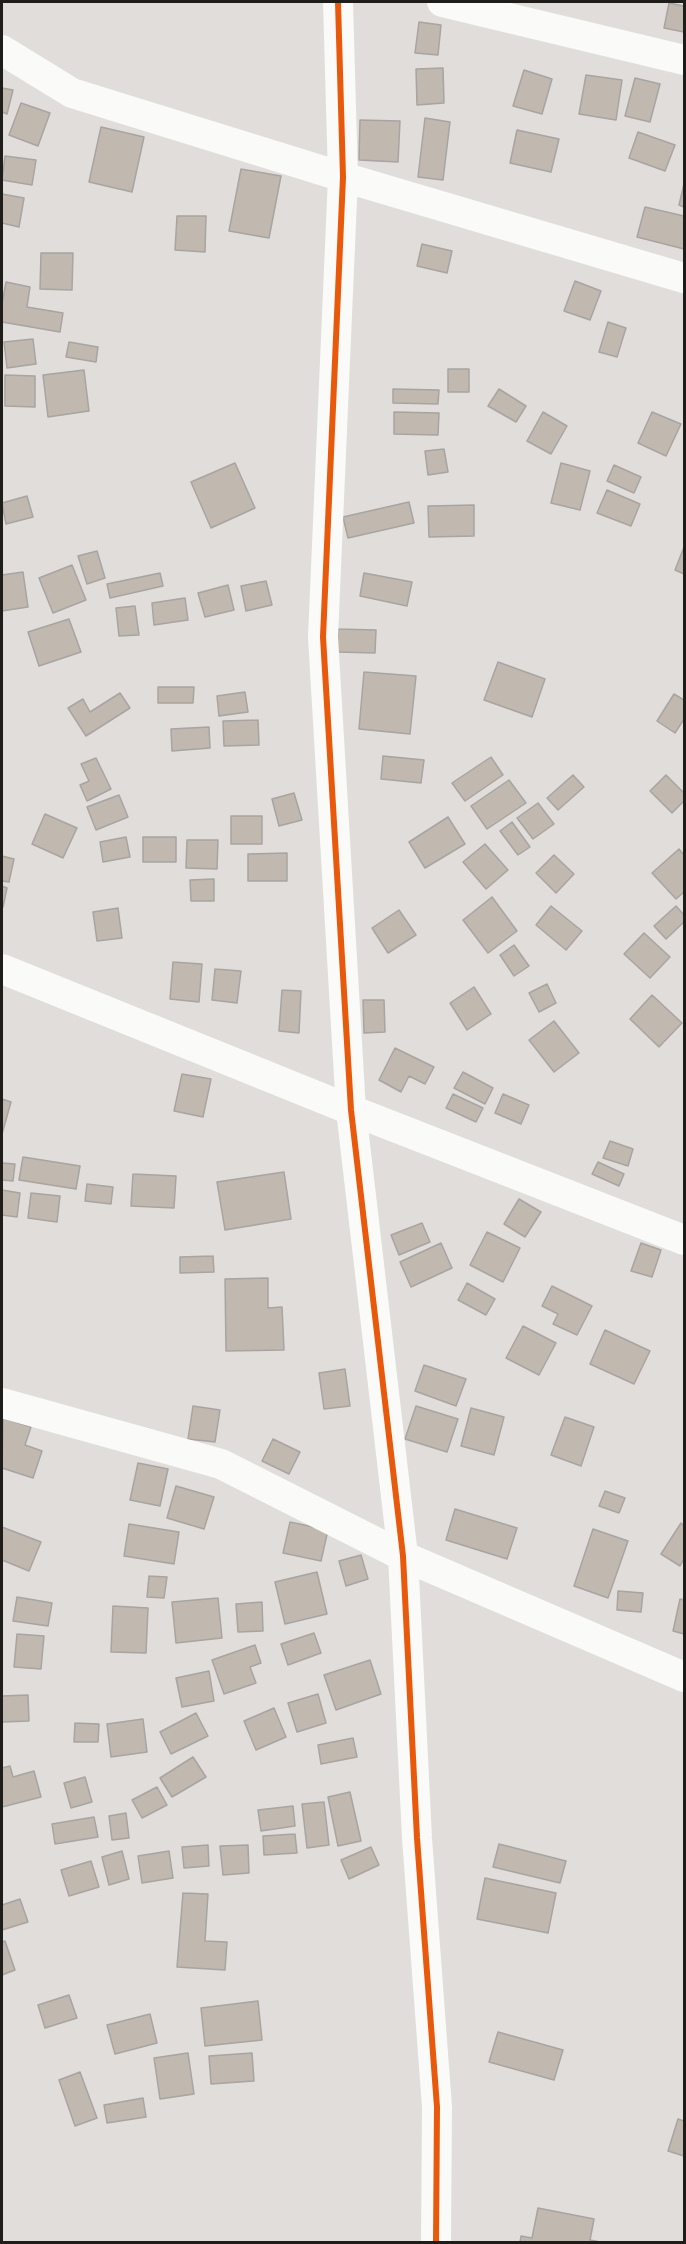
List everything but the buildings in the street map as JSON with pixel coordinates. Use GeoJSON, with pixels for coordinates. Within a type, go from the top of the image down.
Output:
{"type":"FeatureCollection","features":[{"type":"Feature","properties":{"kind":"street"},"geometry":{"type":"LineString","coordinates":[[338,2],[343,177],[323,638],[351,1110],[403,1556],[417,1838],[437,2107],[436,2242]]}},
{"type":"Feature","properties":{"kind":"street"},"geometry":{"type":"LineString","coordinates":[[442,2],[684,60]]}},
{"type":"Feature","properties":{"kind":"street"},"geometry":{"type":"LineString","coordinates":[[2,50],[72,93],[343,177],[684,278]]}},
{"type":"Feature","properties":{"kind":"street"},"geometry":{"type":"LineString","coordinates":[[2,969],[351,1110],[684,1240]]}},
{"type":"Feature","properties":{"kind":"street"},"geometry":{"type":"LineString","coordinates":[[2,1403],[221,1464],[403,1556],[684,1677]]}},
{"type":"Feature","properties":{"kind":"cycle path"},"geometry":{"type":"LineString","coordinates":[[338,2],[343,177],[323,637],[351,1110],[403,1556],[417,1838],[437,2107],[436,2242]]}}]}
